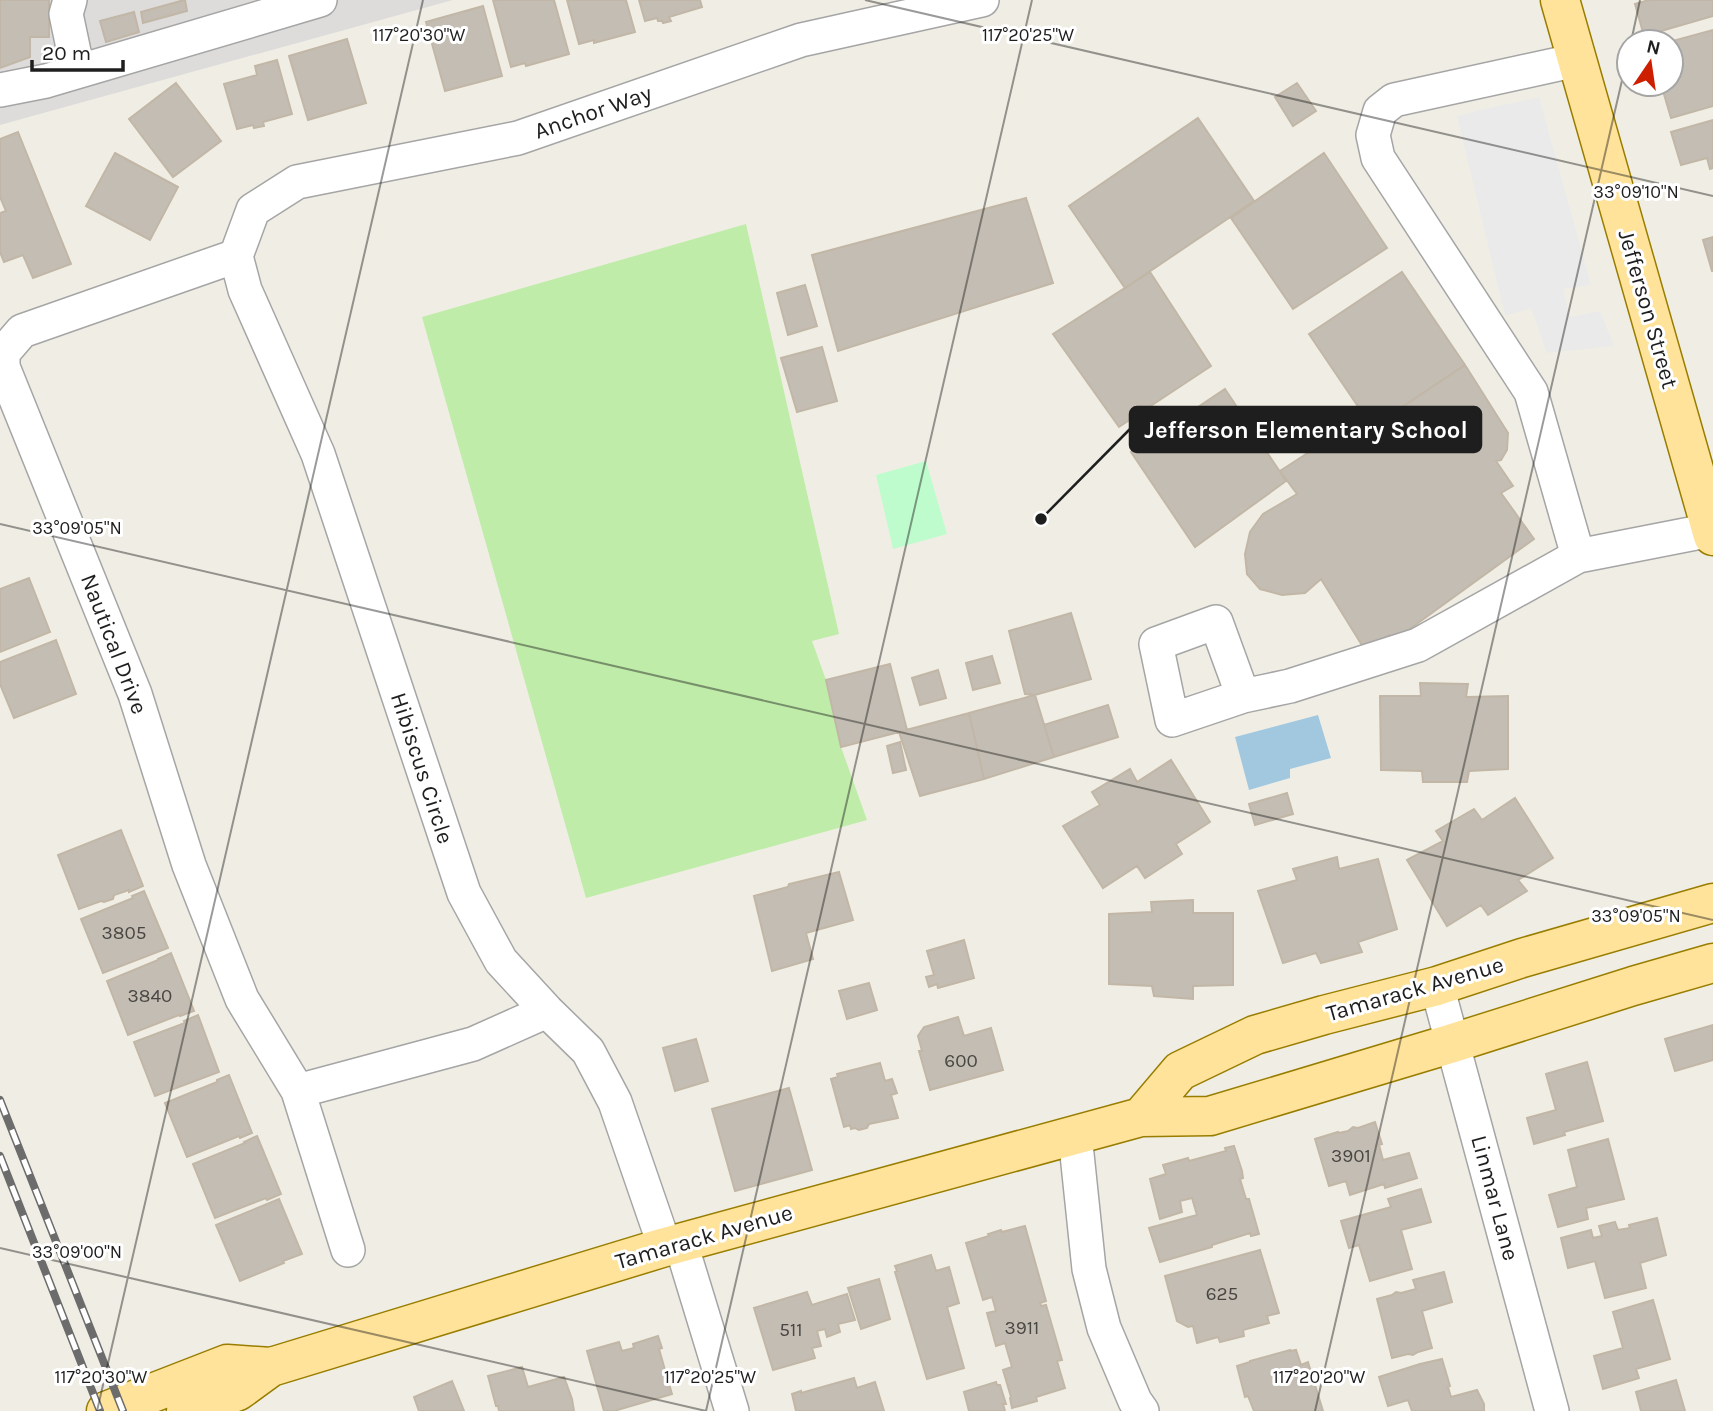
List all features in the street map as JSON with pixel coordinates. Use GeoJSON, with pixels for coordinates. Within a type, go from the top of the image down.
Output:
{"type":"FeatureCollection","features":[{"type":"Feature","properties":{"kind":"main road","name":"Jefferson Street"},"geometry":{"type":"LineString","coordinates":[[1560,0],[1703,467],[1712,533]]}},
{"type":"Feature","properties":{"kind":"main road","name":"Tamarack Avenue"},"geometry":{"type":"LineString","coordinates":[[1141,1117],[1180,1071],[1255,1035],[1437,986],[1522,958],[1713,903]]}},
{"type":"Feature","properties":{"kind":"main road","name":"Tamarack Avenue"},"geometry":{"type":"LineString","coordinates":[[186,1411],[238,1391],[271,1367],[673,1245],[1141,1117],[1210,1116],[1713,963]]}},
{"type":"Feature","properties":{"kind":"main road","name":"Tamarack Avenue"},"geometry":{"type":"LineString","coordinates":[[106,1411],[227,1364],[271,1367]]}},
{"type":"Feature","properties":{"kind":"street"},"geometry":{"type":"LineString","coordinates":[[70,0],[65,14],[78,71]]}},
{"type":"Feature","properties":{"kind":"street"},"geometry":{"type":"LineString","coordinates":[[0,90],[46,81],[78,71],[221,14],[320,0]]}},
{"type":"Feature","properties":{"kind":"street","name":"Anchor Way"},"geometry":{"type":"LineString","coordinates":[[236,256],[253,210],[297,182],[518,138],[801,40],[982,0]]}},
{"type":"Feature","properties":{"kind":"street"},"geometry":{"type":"LineString","coordinates":[[1577,60],[1394,100],[1380,111],[1373,135],[1378,158],[1399,194],[1531,392],[1578,556]]}},
{"type":"Feature","properties":{"kind":"street","name":"Hibiscus Circle"},"geometry":{"type":"LineString","coordinates":[[236,256],[245,290],[318,454],[464,893],[501,961],[588,1051],[615,1102],[673,1245],[732,1411]]}},
{"type":"Feature","properties":{"kind":"street","name":"Nautical Drive"},"geometry":{"type":"LineString","coordinates":[[236,256],[22,331],[3,353],[3,367],[135,694],[189,865],[242,999],[298,1091],[348,1250]]}},
{"type":"Feature","properties":{"kind":"street"},"geometry":{"type":"LineString","coordinates":[[1243,696],[1290,686],[1418,645],[1578,556],[1712,533]]}},
{"type":"Feature","properties":{"kind":"street","name":"Linmar Lane"},"geometry":{"type":"LineString","coordinates":[[1437,986],[1552,1411]]}},
{"type":"Feature","properties":{"kind":"street"},"geometry":{"type":"LineString","coordinates":[[298,1091],[472,1044],[547,1011]]}},
{"type":"Feature","properties":{"kind":"street"},"geometry":{"type":"LineString","coordinates":[[1075,1135],[1089,1269],[1104,1328],[1135,1401],[1142,1411]]}},
{"type":"Feature","properties":{"kind":"shaded area"},"geometry":{"type":"Polygon","coordinates":[[[0,0],[453,0],[0,125],[0,0]]]}},
{"type":"Feature","properties":{"kind":"shaded area"},"geometry":{"type":"Polygon","coordinates":[[[1539,97],[1591,285],[1563,289],[1570,317],[1600,311],[1614,346],[1547,353],[1531,308],[1505,316],[1457,116],[1539,97]]]}},
{"type":"Feature","properties":{"kind":"green space"},"geometry":{"type":"Polygon","coordinates":[[[746,224],[839,634],[812,641],[826,680],[841,747],[867,820],[586,898],[422,317],[746,224]]]}},
{"type":"Feature","properties":{"kind":"green space"},"geometry":{"type":"Polygon","coordinates":[[[926,461],[947,534],[893,549],[876,475],[926,461]]]}},
{"type":"Feature","properties":{"kind":"water"},"geometry":{"type":"Polygon","coordinates":[[[1318,715],[1331,758],[1290,769],[1290,778],[1249,790],[1235,737],[1318,715]]]}},
{"type":"Feature","properties":{"kind":"building"},"geometry":{"type":"Polygon","coordinates":[[[0,0],[49,0],[49,37],[30,37],[30,57],[0,68],[0,0]]]}},
{"type":"Feature","properties":{"kind":"building"},"geometry":{"type":"Polygon","coordinates":[[[185,0],[187,11],[143,23],[141,12],[185,0]]]}},
{"type":"Feature","properties":{"kind":"building"},"geometry":{"type":"Polygon","coordinates":[[[493,0],[554,0],[569,54],[526,66],[525,63],[511,67],[493,0]]]}},
{"type":"Feature","properties":{"kind":"building"},"geometry":{"type":"Polygon","coordinates":[[[567,0],[626,0],[635,32],[594,43],[594,40],[579,44],[567,0]]]}},
{"type":"Feature","properties":{"kind":"building"},"geometry":{"type":"Polygon","coordinates":[[[639,0],[700,0],[702,7],[669,17],[671,21],[663,23],[657,18],[645,21],[639,0]]]}},
{"type":"Feature","properties":{"kind":"building"},"geometry":{"type":"Polygon","coordinates":[[[1649,0],[1713,0],[1713,16],[1672,28],[1642,28],[1635,4],[1649,0]]]}},
{"type":"Feature","properties":{"kind":"building"},"geometry":{"type":"Polygon","coordinates":[[[483,6],[502,76],[445,91],[426,22],[483,6]]]}},
{"type":"Feature","properties":{"kind":"building"},"geometry":{"type":"Polygon","coordinates":[[[134,12],[139,32],[106,42],[100,21],[134,12]]]}},
{"type":"Feature","properties":{"kind":"building"},"geometry":{"type":"Polygon","coordinates":[[[1713,30],[1713,106],[1671,118],[1665,98],[1685,98],[1685,38],[1713,30]]]}},
{"type":"Feature","properties":{"kind":"building"},"geometry":{"type":"Polygon","coordinates":[[[347,39],[366,103],[308,120],[289,56],[347,39]]]}},
{"type":"Feature","properties":{"kind":"building"},"geometry":{"type":"Polygon","coordinates":[[[277,60],[292,114],[263,122],[264,126],[254,128],[253,125],[237,129],[224,84],[257,75],[255,66],[277,60]]]}},
{"type":"Feature","properties":{"kind":"building"},"geometry":{"type":"Polygon","coordinates":[[[176,83],[221,141],[173,177],[129,119],[176,83]]]}},
{"type":"Feature","properties":{"kind":"building"},"geometry":{"type":"Polygon","coordinates":[[[1297,83],[1316,111],[1293,126],[1275,97],[1297,83]]]}},
{"type":"Feature","properties":{"kind":"building"},"geometry":{"type":"Polygon","coordinates":[[[1198,118],[1254,201],[1125,288],[1069,206],[1198,118]]]}},
{"type":"Feature","properties":{"kind":"building"},"geometry":{"type":"Polygon","coordinates":[[[1713,120],[1713,168],[1710,169],[1707,158],[1681,165],[1671,132],[1713,120]]]}},
{"type":"Feature","properties":{"kind":"building"},"geometry":{"type":"Polygon","coordinates":[[[18,132],[71,264],[33,278],[23,255],[4,262],[0,252],[0,213],[6,211],[0,197],[0,139],[18,132]]]}},
{"type":"Feature","properties":{"kind":"building"},"geometry":{"type":"Polygon","coordinates":[[[115,153],[178,187],[150,240],[86,206],[115,153]]]}},
{"type":"Feature","properties":{"kind":"building"},"geometry":{"type":"Polygon","coordinates":[[[1324,153],[1387,248],[1293,309],[1231,218],[1324,153]]]}},
{"type":"Feature","properties":{"kind":"building"},"geometry":{"type":"Polygon","coordinates":[[[1026,198],[1053,283],[838,351],[812,255],[1026,198]]]}},
{"type":"Feature","properties":{"kind":"building"},"geometry":{"type":"Polygon","coordinates":[[[1713,237],[1713,271],[1712,271],[1703,240],[1713,237]]]}},
{"type":"Feature","properties":{"kind":"building"},"geometry":{"type":"Polygon","coordinates":[[[1150,272],[1211,366],[1119,427],[1053,334],[1150,272]]]}},
{"type":"Feature","properties":{"kind":"building"},"geometry":{"type":"Polygon","coordinates":[[[1402,272],[1465,365],[1372,427],[1309,334],[1402,272]]]}},
{"type":"Feature","properties":{"kind":"building"},"geometry":{"type":"Polygon","coordinates":[[[805,285],[817,326],[788,335],[777,293],[805,285]]]}},
{"type":"Feature","properties":{"kind":"building"},"geometry":{"type":"Polygon","coordinates":[[[822,347],[837,401],[797,412],[781,358],[822,347]]]}},
{"type":"Feature","properties":{"kind":"building"},"geometry":{"type":"Polygon","coordinates":[[[1465,365],[1508,433],[1507,450],[1501,460],[1496,461],[1513,486],[1501,493],[1534,539],[1393,641],[1389,635],[1365,650],[1321,579],[1305,593],[1282,595],[1260,589],[1247,574],[1245,554],[1250,532],[1263,514],[1297,494],[1280,471],[1365,416],[1372,427],[1465,365]]]}},
{"type":"Feature","properties":{"kind":"building"},"geometry":{"type":"Polygon","coordinates":[[[1225,389],[1286,481],[1195,547],[1131,452],[1225,389]]]}},
{"type":"Feature","properties":{"kind":"building"},"geometry":{"type":"Polygon","coordinates":[[[29,578],[50,632],[0,652],[0,589],[29,578]]]}},
{"type":"Feature","properties":{"kind":"building"},"geometry":{"type":"Polygon","coordinates":[[[1071,613],[1091,679],[1035,695],[1025,694],[1009,631],[1071,613]]]}},
{"type":"Feature","properties":{"kind":"building"},"geometry":{"type":"Polygon","coordinates":[[[56,640],[76,694],[14,718],[0,684],[0,662],[56,640]]]}},
{"type":"Feature","properties":{"kind":"building"},"geometry":{"type":"Polygon","coordinates":[[[992,656],[1000,683],[973,690],[966,663],[992,656]]]}},
{"type":"Feature","properties":{"kind":"building"},"geometry":{"type":"Polygon","coordinates":[[[890,664],[907,730],[841,747],[826,680],[890,664]]]}},
{"type":"Feature","properties":{"kind":"building"},"geometry":{"type":"Polygon","coordinates":[[[938,670],[946,698],[920,705],[912,678],[938,670]]]}},
{"type":"Feature","properties":{"kind":"building"},"geometry":{"type":"Polygon","coordinates":[[[1420,683],[1468,684],[1466,697],[1508,696],[1508,769],[1469,771],[1467,782],[1423,782],[1422,771],[1381,770],[1380,696],[1421,696],[1420,683]]]}},
{"type":"Feature","properties":{"kind":"building"},"geometry":{"type":"Polygon","coordinates":[[[1035,695],[1054,757],[984,779],[969,713],[1035,695]]]}},
{"type":"Feature","properties":{"kind":"building"},"geometry":{"type":"Polygon","coordinates":[[[1108,705],[1118,737],[1054,757],[1044,725],[1108,705]]]}},
{"type":"Feature","properties":{"kind":"building"},"geometry":{"type":"Polygon","coordinates":[[[969,713],[984,779],[920,796],[899,732],[969,713]]]}},
{"type":"Feature","properties":{"kind":"building"},"geometry":{"type":"Polygon","coordinates":[[[900,742],[906,770],[893,773],[887,746],[900,742]]]}},
{"type":"Feature","properties":{"kind":"building"},"geometry":{"type":"Polygon","coordinates":[[[1171,760],[1210,822],[1176,844],[1182,854],[1145,878],[1137,866],[1103,888],[1063,826],[1100,805],[1092,792],[1130,769],[1137,782],[1171,760]]]}},
{"type":"Feature","properties":{"kind":"building"},"geometry":{"type":"Polygon","coordinates":[[[1287,793],[1293,814],[1255,825],[1249,804],[1287,793]]]}},
{"type":"Feature","properties":{"kind":"building"},"geometry":{"type":"Polygon","coordinates":[[[1515,798],[1553,858],[1518,880],[1527,891],[1488,915],[1481,905],[1447,926],[1407,860],[1443,841],[1436,831],[1474,809],[1482,820],[1515,798]]]}},
{"type":"Feature","properties":{"kind":"building"},"geometry":{"type":"Polygon","coordinates":[[[121,830],[143,886],[79,909],[58,855],[121,830]]]}},
{"type":"Feature","properties":{"kind":"building"},"geometry":{"type":"Polygon","coordinates":[[[1337,857],[1339,869],[1378,859],[1397,929],[1358,942],[1362,952],[1321,963],[1316,953],[1283,963],[1258,891],[1297,880],[1293,869],[1337,857]]]}},
{"type":"Feature","properties":{"kind":"building"},"geometry":{"type":"Polygon","coordinates":[[[839,872],[853,920],[806,933],[813,959],[772,971],[754,896],[839,872]]]}},
{"type":"Feature","properties":{"kind":"building"},"geometry":{"type":"Polygon","coordinates":[[[144,891],[168,948],[103,973],[81,919],[144,891]]]}},
{"type":"Feature","properties":{"kind":"building"},"geometry":{"type":"Polygon","coordinates":[[[1193,900],[1193,913],[1233,913],[1233,985],[1193,986],[1193,999],[1154,996],[1152,986],[1109,984],[1109,914],[1152,912],[1151,902],[1193,900]]]}},
{"type":"Feature","properties":{"kind":"building"},"geometry":{"type":"Polygon","coordinates":[[[964,940],[974,978],[938,988],[937,984],[929,987],[926,977],[934,975],[927,951],[964,940]]]}},
{"type":"Feature","properties":{"kind":"building"},"geometry":{"type":"Polygon","coordinates":[[[171,953],[194,1011],[128,1035],[107,981],[171,953]]]}},
{"type":"Feature","properties":{"kind":"building"},"geometry":{"type":"Polygon","coordinates":[[[869,983],[877,1010],[847,1019],[839,991],[869,983]]]}},
{"type":"Feature","properties":{"kind":"building"},"geometry":{"type":"Polygon","coordinates":[[[198,1015],[219,1072],[155,1096],[134,1042],[185,1023],[184,1021],[198,1015]]]}},
{"type":"Feature","properties":{"kind":"building"},"geometry":{"type":"Polygon","coordinates":[[[958,1017],[964,1036],[991,1028],[1003,1070],[930,1090],[919,1051],[922,1051],[918,1036],[924,1027],[958,1017]]]}},
{"type":"Feature","properties":{"kind":"building"},"geometry":{"type":"Polygon","coordinates":[[[1713,1025],[1713,1060],[1675,1071],[1665,1039],[1713,1025]]]}},
{"type":"Feature","properties":{"kind":"building"},"geometry":{"type":"Polygon","coordinates":[[[696,1039],[708,1081],[675,1091],[663,1048],[696,1039]]]}},
{"type":"Feature","properties":{"kind":"building"},"geometry":{"type":"Polygon","coordinates":[[[1587,1062],[1603,1121],[1534,1144],[1527,1118],[1556,1110],[1546,1074],[1587,1062]]]}},
{"type":"Feature","properties":{"kind":"building"},"geometry":{"type":"Polygon","coordinates":[[[880,1063],[885,1081],[892,1079],[897,1093],[891,1095],[898,1118],[869,1124],[867,1128],[859,1130],[851,1129],[850,1125],[844,1127],[831,1079],[838,1077],[837,1074],[880,1063]]]}},
{"type":"Feature","properties":{"kind":"building"},"geometry":{"type":"Polygon","coordinates":[[[229,1075],[252,1133],[187,1157],[165,1103],[229,1075]]]}},
{"type":"Feature","properties":{"kind":"building"},"geometry":{"type":"Polygon","coordinates":[[[789,1088],[812,1170],[735,1191],[712,1109],[789,1088]]]}},
{"type":"Feature","properties":{"kind":"building"},"geometry":{"type":"Polygon","coordinates":[[[1375,1122],[1382,1144],[1379,1145],[1383,1160],[1409,1153],[1417,1178],[1385,1188],[1384,1184],[1350,1195],[1346,1181],[1329,1186],[1315,1139],[1375,1122]]]}},
{"type":"Feature","properties":{"kind":"building"},"geometry":{"type":"Polygon","coordinates":[[[257,1136],[281,1194],[215,1218],[193,1164],[257,1136]]]}},
{"type":"Feature","properties":{"kind":"building"},"geometry":{"type":"Polygon","coordinates":[[[1608,1139],[1624,1199],[1586,1208],[1588,1219],[1558,1227],[1549,1195],[1577,1187],[1568,1150],[1608,1139]]]}},
{"type":"Feature","properties":{"kind":"building"},"geometry":{"type":"Polygon","coordinates":[[[1234,1146],[1242,1171],[1243,1178],[1240,1179],[1259,1234],[1251,1236],[1250,1233],[1160,1262],[1149,1228],[1197,1215],[1192,1198],[1180,1201],[1182,1212],[1160,1219],[1150,1179],[1166,1174],[1163,1165],[1188,1158],[1189,1161],[1226,1151],[1225,1148],[1234,1146]]]}},
{"type":"Feature","properties":{"kind":"building"},"geometry":{"type":"Polygon","coordinates":[[[1421,1189],[1431,1222],[1401,1230],[1412,1269],[1370,1281],[1359,1245],[1349,1248],[1341,1221],[1391,1207],[1388,1199],[1421,1189]]]}},
{"type":"Feature","properties":{"kind":"building"},"geometry":{"type":"Polygon","coordinates":[[[279,1199],[302,1254],[240,1281],[216,1225],[279,1199]]]}},
{"type":"Feature","properties":{"kind":"building"},"geometry":{"type":"Polygon","coordinates":[[[1657,1218],[1666,1255],[1640,1263],[1646,1288],[1605,1298],[1595,1261],[1568,1268],[1561,1238],[1591,1230],[1593,1238],[1602,1236],[1599,1226],[1615,1222],[1618,1230],[1657,1218]]]}},
{"type":"Feature","properties":{"kind":"building"},"geometry":{"type":"Polygon","coordinates":[[[1025,1226],[1046,1301],[1040,1303],[1041,1306],[1046,1305],[1062,1360],[1057,1361],[1065,1388],[1036,1397],[1037,1401],[1012,1408],[1003,1370],[1012,1367],[1005,1343],[996,1346],[987,1313],[996,1311],[992,1297],[983,1300],[966,1243],[1001,1230],[1002,1232],[1025,1226]]]}},
{"type":"Feature","properties":{"kind":"building"},"geometry":{"type":"Polygon","coordinates":[[[1260,1250],[1279,1313],[1267,1316],[1269,1323],[1243,1330],[1244,1336],[1220,1342],[1218,1337],[1197,1343],[1193,1326],[1188,1327],[1177,1321],[1165,1276],[1260,1250]]]}},
{"type":"Feature","properties":{"kind":"building"},"geometry":{"type":"Polygon","coordinates":[[[931,1255],[936,1271],[949,1267],[959,1303],[947,1307],[964,1368],[927,1379],[895,1266],[931,1255]]]}},
{"type":"Feature","properties":{"kind":"building"},"geometry":{"type":"Polygon","coordinates":[[[1444,1272],[1452,1302],[1422,1311],[1432,1348],[1413,1355],[1392,1358],[1377,1299],[1416,1289],[1413,1280],[1444,1272]]]}},
{"type":"Feature","properties":{"kind":"building"},"geometry":{"type":"Polygon","coordinates":[[[879,1279],[890,1319],[861,1329],[848,1288],[879,1279]]]}},
{"type":"Feature","properties":{"kind":"building"},"geometry":{"type":"Polygon","coordinates":[[[807,1292],[812,1305],[847,1294],[855,1320],[838,1324],[840,1332],[827,1337],[825,1329],[817,1331],[821,1346],[812,1348],[815,1358],[773,1370],[754,1308],[807,1292]]]}},
{"type":"Feature","properties":{"kind":"building"},"geometry":{"type":"Polygon","coordinates":[[[1653,1300],[1670,1359],[1636,1369],[1639,1378],[1603,1389],[1594,1356],[1623,1348],[1613,1312],[1653,1300]]]}},
{"type":"Feature","properties":{"kind":"building"},"geometry":{"type":"Polygon","coordinates":[[[658,1336],[672,1394],[614,1411],[604,1411],[587,1351],[619,1342],[622,1351],[634,1348],[633,1344],[658,1336]]]}},
{"type":"Feature","properties":{"kind":"building"},"geometry":{"type":"Polygon","coordinates":[[[1296,1350],[1301,1365],[1308,1362],[1323,1411],[1254,1411],[1248,1396],[1245,1397],[1237,1366],[1296,1350]]]}},
{"type":"Feature","properties":{"kind":"building"},"geometry":{"type":"Polygon","coordinates":[[[1442,1359],[1451,1397],[1477,1390],[1484,1404],[1484,1411],[1412,1411],[1408,1400],[1388,1406],[1379,1377],[1442,1359]]]}},
{"type":"Feature","properties":{"kind":"building"},"geometry":{"type":"Polygon","coordinates":[[[522,1367],[528,1387],[564,1377],[574,1411],[499,1411],[488,1376],[522,1367]]]}},
{"type":"Feature","properties":{"kind":"building"},"geometry":{"type":"Polygon","coordinates":[[[854,1378],[857,1388],[875,1382],[884,1411],[796,1411],[792,1394],[854,1378]]]}},
{"type":"Feature","properties":{"kind":"building"},"geometry":{"type":"Polygon","coordinates":[[[1676,1380],[1685,1411],[1641,1411],[1636,1392],[1676,1380]]]}},
{"type":"Feature","properties":{"kind":"building"},"geometry":{"type":"Polygon","coordinates":[[[452,1381],[464,1411],[419,1411],[414,1397],[452,1381]]]}},
{"type":"Feature","properties":{"kind":"building"},"geometry":{"type":"Polygon","coordinates":[[[996,1382],[1000,1385],[1006,1404],[1003,1404],[1005,1411],[969,1411],[964,1392],[996,1382]]]}},
{"type":"Feature","properties":{"kind":"railway"},"geometry":{"type":"LineString","coordinates":[[0,1100],[123,1411]]}},
{"type":"Feature","properties":{"kind":"railway"},"geometry":{"type":"LineString","coordinates":[[0,1156],[100,1411]]}},
{"type":"Feature","properties":{"kind":"place","name":"Jefferson Elementary School"},"geometry":{"type":"Point","coordinates":[1041,519]}}]}
